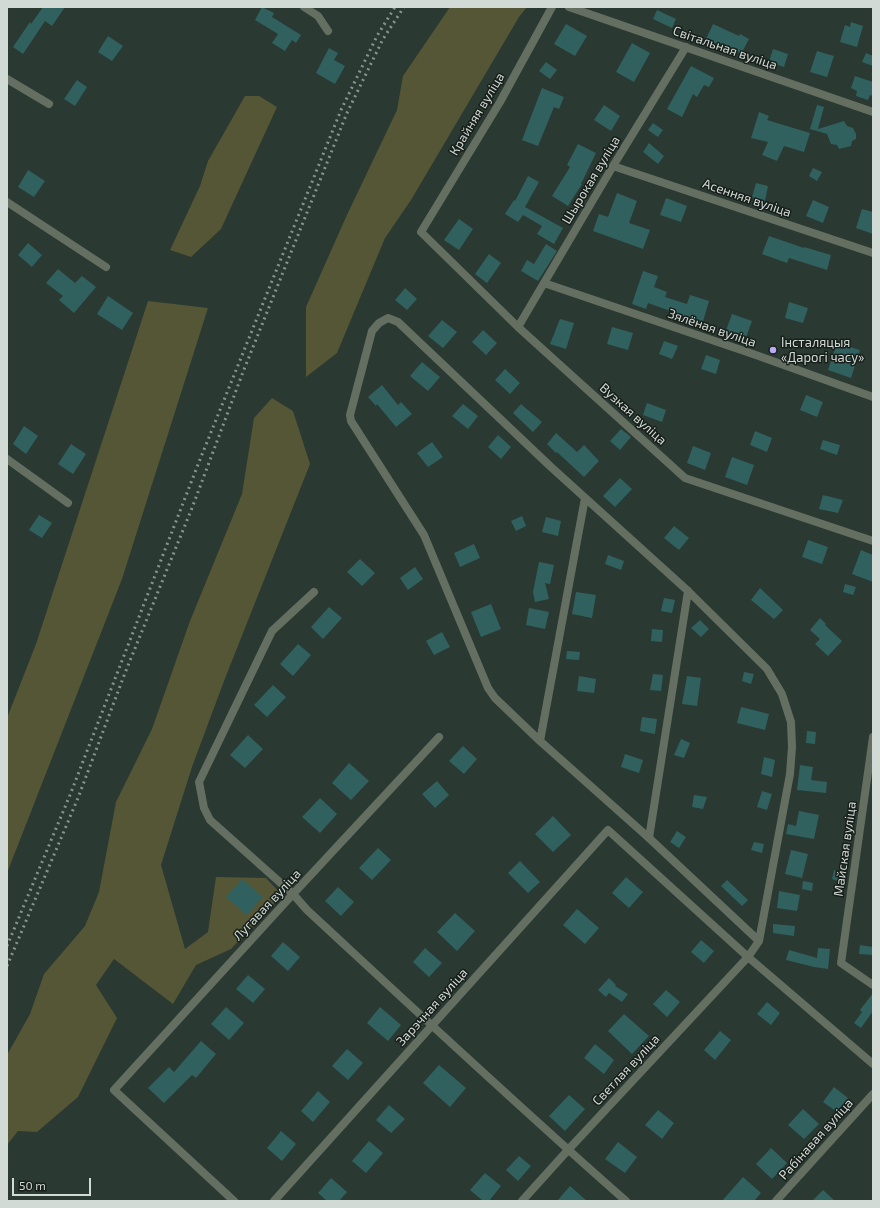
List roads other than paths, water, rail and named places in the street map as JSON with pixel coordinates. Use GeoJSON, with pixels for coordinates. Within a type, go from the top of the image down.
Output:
{"type":"FeatureCollection","features":[{"type":"Feature","properties":{"kind":"street"},"geometry":{"type":"LineString","coordinates":[[304,7],[318,16],[328,31]]}},
{"type":"Feature","properties":{"kind":"street","name":"Крайняя вуліца"},"geometry":{"type":"LineString","coordinates":[[421,232],[500,102],[552,7]]}},
{"type":"Feature","properties":{"kind":"street","name":"Світальная вуліца"},"geometry":{"type":"LineString","coordinates":[[569,7],[686,46],[873,112]]}},
{"type":"Feature","properties":{"kind":"street","name":"Шырокая вуліца"},"geometry":{"type":"LineString","coordinates":[[518,326],[686,46]]}},
{"type":"Feature","properties":{"kind":"street"},"geometry":{"type":"LineString","coordinates":[[7,79],[49,104]]}},
{"type":"Feature","properties":{"kind":"street","name":"Асенняя вуліца"},"geometry":{"type":"LineString","coordinates":[[613,166],[873,253]]}},
{"type":"Feature","properties":{"kind":"street"},"geometry":{"type":"LineString","coordinates":[[7,202],[106,267]]}},
{"type":"Feature","properties":{"kind":"street","name":"Вузкая вуліца"},"geometry":{"type":"LineString","coordinates":[[421,232],[518,326],[685,478],[873,540]]}},
{"type":"Feature","properties":{"kind":"street","name":"Зялёная вуліца"},"geometry":{"type":"LineString","coordinates":[[544,283],[753,354],[873,397]]}},
{"type":"Feature","properties":{"kind":"street"},"geometry":{"type":"LineString","coordinates":[[388,318],[398,322],[585,498],[688,591],[766,669],[782,694],[791,722],[792,747],[790,774],[759,940],[649,838],[540,741],[495,698],[488,688],[424,535],[351,421],[350,415],[372,331],[379,323],[388,318]]}},
{"type":"Feature","properties":{"kind":"street"},"geometry":{"type":"LineString","coordinates":[[7,459],[68,503]]}},
{"type":"Feature","properties":{"kind":"street"},"geometry":{"type":"LineString","coordinates":[[540,741],[585,498]]}},
{"type":"Feature","properties":{"kind":"street"},"geometry":{"type":"LineString","coordinates":[[649,838],[688,591]]}},
{"type":"Feature","properties":{"kind":"street"},"geometry":{"type":"LineString","coordinates":[[314,592],[272,631],[199,782],[204,808],[210,820],[293,894],[307,910],[568,1150],[626,1201]]}},
{"type":"Feature","properties":{"kind":"street","name":"Лугавая вуліца"},"geometry":{"type":"LineString","coordinates":[[234,1201],[114,1090],[439,737]]}},
{"type":"Feature","properties":{"kind":"street","name":"Майская вуліца"},"geometry":{"type":"LineString","coordinates":[[873,737],[841,963],[873,985]]}},
{"type":"Feature","properties":{"kind":"street","name":"Зарэчная вуліца"},"geometry":{"type":"LineString","coordinates":[[274,1201],[608,830],[748,957]]}},
{"type":"Feature","properties":{"kind":"street","name":"Светлая вуліца"},"geometry":{"type":"LineString","coordinates":[[522,1201],[748,957],[759,940]]}},
{"type":"Feature","properties":{"kind":"street"},"geometry":{"type":"LineString","coordinates":[[748,957],[873,1064]]}},
{"type":"Feature","properties":{"kind":"street","name":"Рабінавая вуліца"},"geometry":{"type":"LineString","coordinates":[[776,1201],[873,1094]]}},
{"type":"Feature","properties":{"kind":"railway"},"geometry":{"type":"LineString","coordinates":[[7,946],[70,795],[199,462],[341,110],[377,36],[395,7]]}},
{"type":"Feature","properties":{"kind":"railway"},"geometry":{"type":"LineString","coordinates":[[7,966],[78,798],[125,673],[192,508],[243,372],[347,113],[383,39],[404,7]]}},
{"type":"Feature","properties":{"kind":"place","name":"Інсталяцыя «Дарогі часу»"},"geometry":{"type":"Point","coordinates":[773,350]}}]}
